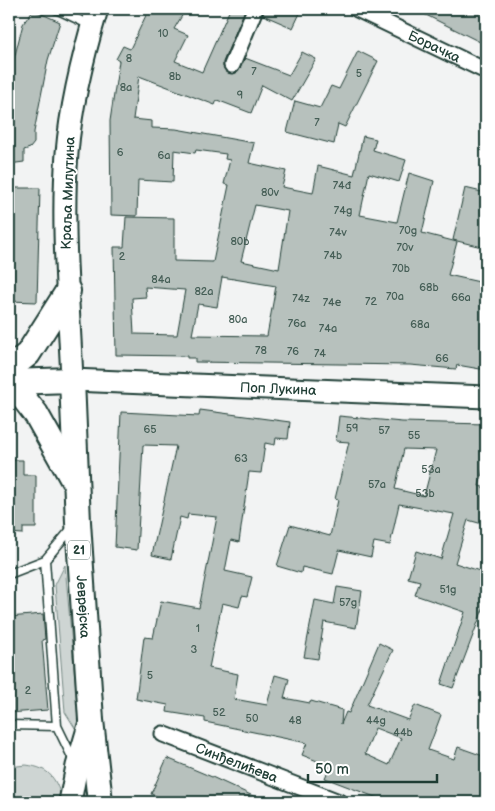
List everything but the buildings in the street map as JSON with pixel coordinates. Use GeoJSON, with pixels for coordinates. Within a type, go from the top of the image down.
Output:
{"type":"FeatureCollection","features":[{"type":"Feature","properties":{"kind":"main road","name":"Краља Милутина"},"geometry":{"type":"LineString","coordinates":[[72,380],[68,291],[67,153],[78,82],[95,17]]}},
{"type":"Feature","properties":{"kind":"main road"},"geometry":{"type":"LineString","coordinates":[[10,378],[28,354],[68,291]]}},
{"type":"Feature","properties":{"kind":"main road"},"geometry":{"type":"LineString","coordinates":[[10,378],[72,380]]}},
{"type":"Feature","properties":{"kind":"main road"},"geometry":{"type":"LineString","coordinates":[[10,378],[36,414],[76,485]]}},
{"type":"Feature","properties":{"kind":"main road","name":"Поп Лукина"},"geometry":{"type":"LineString","coordinates":[[72,380],[486,397]]}},
{"type":"Feature","properties":{"kind":"main road","name":"Јеврејска"},"geometry":{"type":"LineString","coordinates":[[72,380],[78,522],[91,720],[100,802]]}},
{"type":"Feature","properties":{"kind":"main road"},"geometry":{"type":"LineString","coordinates":[[70,802],[77,766],[91,720]]}},
{"type":"Feature","properties":{"kind":"street"},"geometry":{"type":"LineString","coordinates":[[232,65],[255,9]]}},
{"type":"Feature","properties":{"kind":"street","name":"Борачка"},"geometry":{"type":"LineString","coordinates":[[357,9],[486,71]]}},
{"type":"Feature","properties":{"kind":"street","name":"Синђелићева"},"geometry":{"type":"LineString","coordinates":[[163,734],[339,802]]}},
{"type":"Feature","properties":{"kind":"lane"},"geometry":{"type":"LineString","coordinates":[[56,9],[95,17]]}},
{"type":"Feature","properties":{"kind":"lane"},"geometry":{"type":"LineString","coordinates":[[9,574],[45,560],[78,522]]}},
{"type":"Feature","properties":{"kind":"lane"},"geometry":{"type":"LineString","coordinates":[[45,560],[57,726],[77,766]]}},
{"type":"Feature","properties":{"kind":"lane"},"geometry":{"type":"LineString","coordinates":[[9,725],[57,726]]}},
{"type":"Feature","properties":{"kind":"shaded area"},"geometry":{"type":"Polygon","coordinates":[[[65,565],[80,736],[65,712],[55,585],[65,565]]]}},
{"type":"Feature","properties":{"kind":"shaded area"},"geometry":{"type":"Polygon","coordinates":[[[26,765],[41,769],[51,776],[58,787],[63,802],[9,802],[9,767],[26,765]]]}}]}
